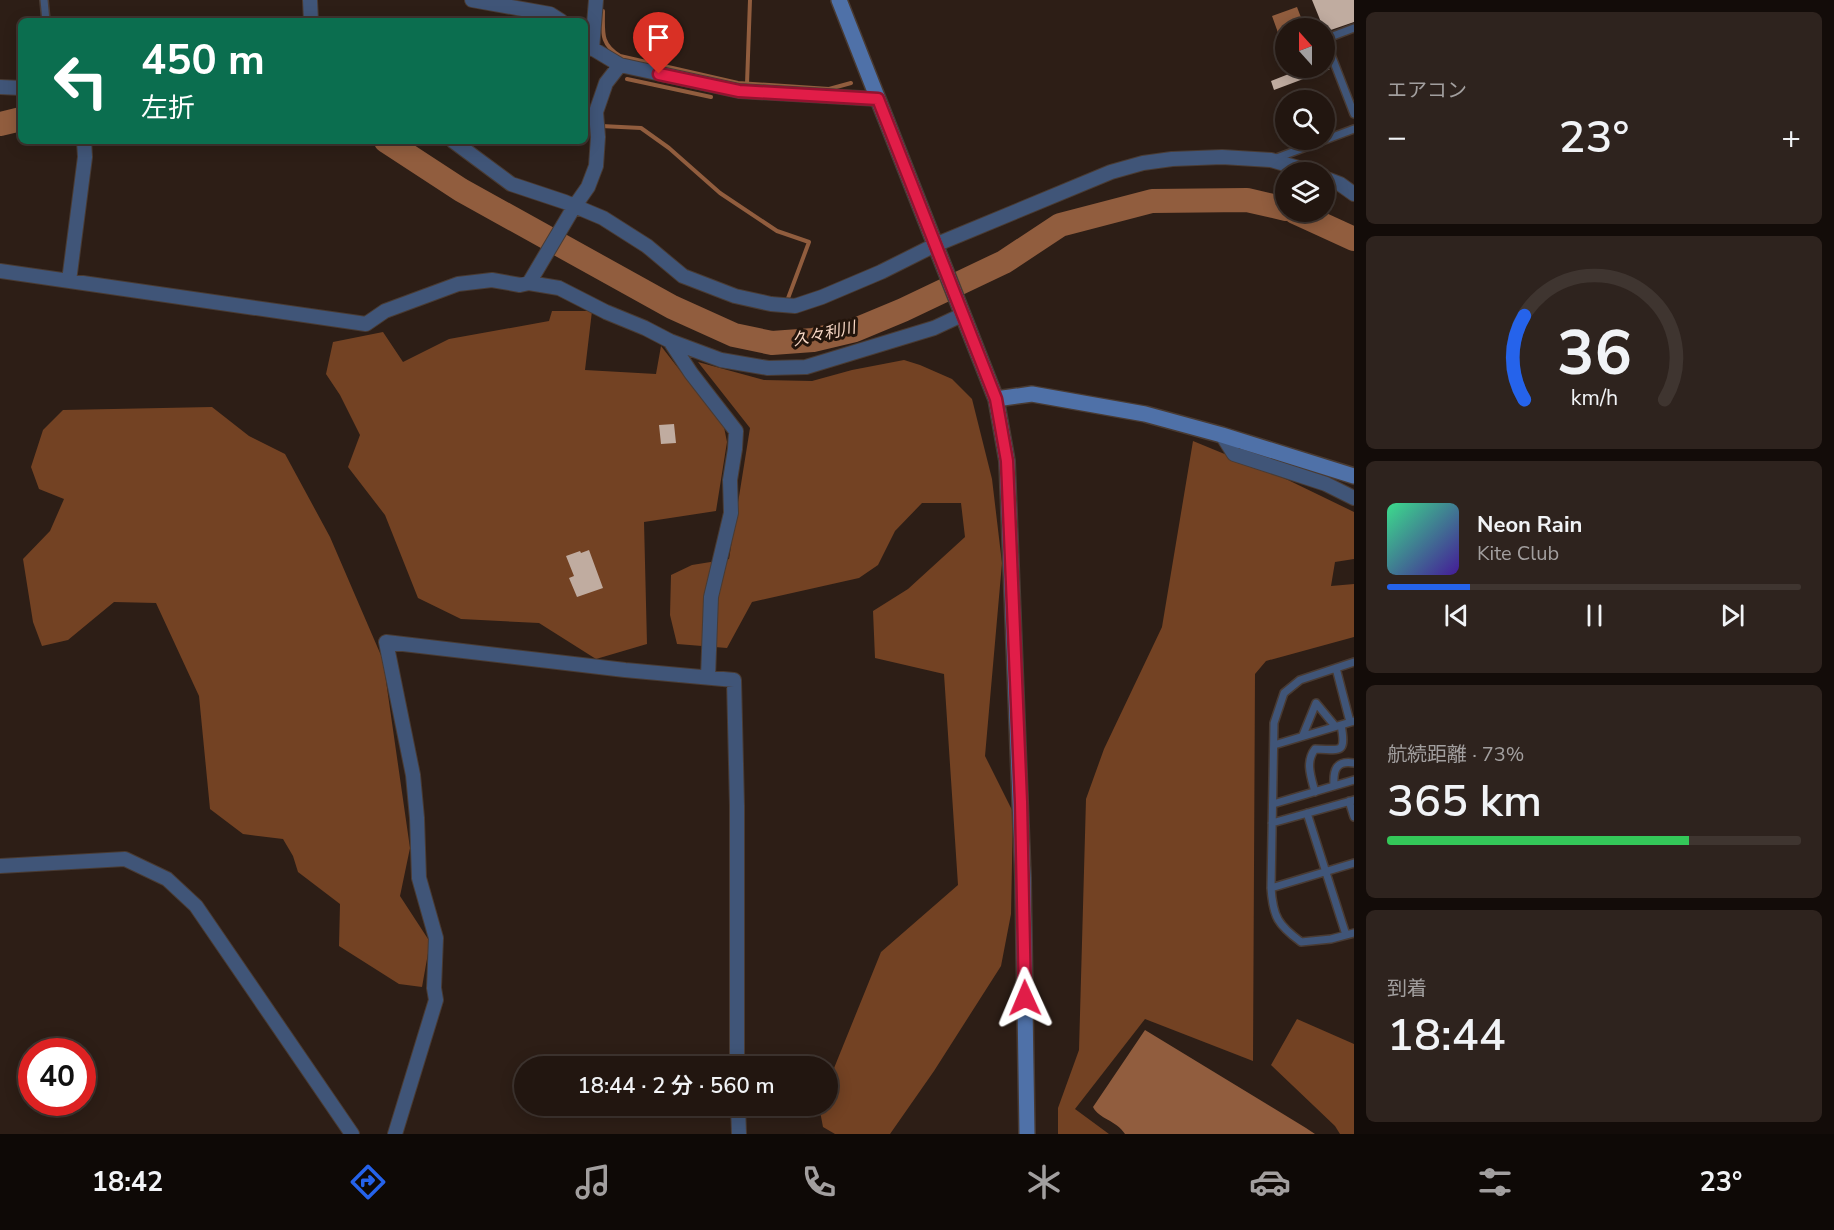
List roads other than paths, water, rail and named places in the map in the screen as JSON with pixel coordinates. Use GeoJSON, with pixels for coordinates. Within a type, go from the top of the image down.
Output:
{"type":"FeatureCollection","features":[{"type":"Feature","properties":{"kind":"street"},"geometry":{"type":"LineString","coordinates":[[310,0],[311,18]]}},
{"type":"Feature","properties":{"kind":"street"},"geometry":{"type":"LineString","coordinates":[[472,0],[550,14],[556,18]]}},
{"type":"Feature","properties":{"kind":"street"},"geometry":{"type":"LineString","coordinates":[[596,0],[588,46],[620,65],[739,91],[878,99]]}},
{"type":"Feature","properties":{"kind":"street"},"geometry":{"type":"LineString","coordinates":[[839,0],[996,399],[1007,461],[1022,834],[1027,1134]]}},
{"type":"Feature","properties":{"kind":"street"},"geometry":{"type":"LineString","coordinates":[[528,283],[588,187],[596,166],[598,137],[596,112],[606,83],[620,65]]}},
{"type":"Feature","properties":{"kind":"street"},"geometry":{"type":"LineString","coordinates":[[0,87],[18,88]]}},
{"type":"Feature","properties":{"kind":"street"},"geometry":{"type":"LineString","coordinates":[[69,281],[85,157],[84,144]]}},
{"type":"Feature","properties":{"kind":"street"},"geometry":{"type":"LineString","coordinates":[[457,144],[511,183],[603,218],[647,246],[683,276],[735,296],[771,304],[795,306],[881,272],[935,245],[1111,172],[1143,163],[1172,159],[1222,157],[1278,162]]}},
{"type":"Feature","properties":{"kind":"street"},"geometry":{"type":"LineString","coordinates":[[1335,182],[1354,194]]}},
{"type":"Feature","properties":{"kind":"street"},"geometry":{"type":"LineString","coordinates":[[0,271],[366,324],[386,311],[458,284],[492,280],[520,285],[528,283],[559,288],[670,341],[721,360],[768,368],[806,367],[934,328],[962,315]]}},
{"type":"Feature","properties":{"kind":"street"},"geometry":{"type":"LineString","coordinates":[[670,341],[735,431],[735,449],[730,480],[731,513],[711,597],[708,677]]}},
{"type":"Feature","properties":{"kind":"street"},"geometry":{"type":"LineString","coordinates":[[996,399],[1032,394],[1145,414],[1354,476]]}},
{"type":"Feature","properties":{"kind":"street"},"geometry":{"type":"LineString","coordinates":[[1222,435],[1234,454],[1326,484],[1354,498]]}},
{"type":"Feature","properties":{"kind":"street"},"geometry":{"type":"LineString","coordinates":[[394,1134],[436,1000],[434,988],[436,938],[419,878],[413,775],[386,642],[625,670],[734,680],[737,806],[737,1056]]}},
{"type":"Feature","properties":{"kind":"street"},"geometry":{"type":"LineString","coordinates":[[0,866],[125,859],[167,879],[196,906],[352,1134]]}},
{"type":"Feature","properties":{"kind":"street"},"geometry":{"type":"LineString","coordinates":[[738,1116],[739,1134]]}},
{"type":"Feature","properties":{"kind":"lane"},"geometry":{"type":"LineString","coordinates":[[44,0],[46,18]]}},
{"type":"Feature","properties":{"kind":"lane"},"geometry":{"type":"LineString","coordinates":[[1354,28],[1325,39],[1354,114]]}},
{"type":"Feature","properties":{"kind":"lane"},"geometry":{"type":"LineString","coordinates":[[1271,160],[1354,129]]}},
{"type":"Feature","properties":{"kind":"lane"},"geometry":{"type":"LineString","coordinates":[[1354,662],[1300,680],[1284,693],[1274,723],[1271,888],[1273,909],[1282,928],[1301,942],[1331,939],[1354,933]]}},
{"type":"Feature","properties":{"kind":"lane"},"geometry":{"type":"LineString","coordinates":[[1274,745],[1352,721],[1336,668]]}},
{"type":"Feature","properties":{"kind":"lane"},"geometry":{"type":"LineString","coordinates":[[1304,735],[1316,703],[1338,726],[1344,740],[1341,747],[1334,752],[1315,749],[1309,756],[1315,792]]}},
{"type":"Feature","properties":{"kind":"lane"},"geometry":{"type":"LineString","coordinates":[[1334,786],[1333,772],[1338,764],[1354,763]]}},
{"type":"Feature","properties":{"kind":"lane"},"geometry":{"type":"LineString","coordinates":[[1274,804],[1354,780]]}},
{"type":"Feature","properties":{"kind":"lane"},"geometry":{"type":"LineString","coordinates":[[1272,823],[1352,800],[1354,817]]}},
{"type":"Feature","properties":{"kind":"lane"},"geometry":{"type":"LineString","coordinates":[[1307,813],[1346,935]]}},
{"type":"Feature","properties":{"kind":"lane"},"geometry":{"type":"LineString","coordinates":[[1271,888],[1354,863]]}},
{"type":"Feature","properties":{"kind":"waterway"},"geometry":{"type":"LineString","coordinates":[[747,84],[750,0]]}},
{"type":"Feature","properties":{"kind":"waterway"},"geometry":{"type":"LineString","coordinates":[[603,11],[604,37],[609,47],[620,56],[738,83],[829,89],[851,83]]}},
{"type":"Feature","properties":{"kind":"waterway"},"geometry":{"type":"LineString","coordinates":[[627,79],[711,97]]}},
{"type":"Feature","properties":{"kind":"waterway","name":"久々利川"},"geometry":{"type":"LineString","coordinates":[[0,124],[18,120]]}},
{"type":"Feature","properties":{"kind":"waterway"},"geometry":{"type":"LineString","coordinates":[[601,126],[641,128],[669,148],[720,193],[777,231],[809,242],[787,301]]}},
{"type":"Feature","properties":{"kind":"waterway","name":"久々利川"},"geometry":{"type":"LineString","coordinates":[[391,144],[461,190],[672,307],[734,335],[772,343],[813,340],[855,330],[1004,262],[1060,225],[1152,201],[1247,200],[1275,206]]}},
{"type":"Feature","properties":{"kind":"waterway","name":"久々利川"},"geometry":{"type":"LineString","coordinates":[[1317,222],[1354,239]]}}]}
